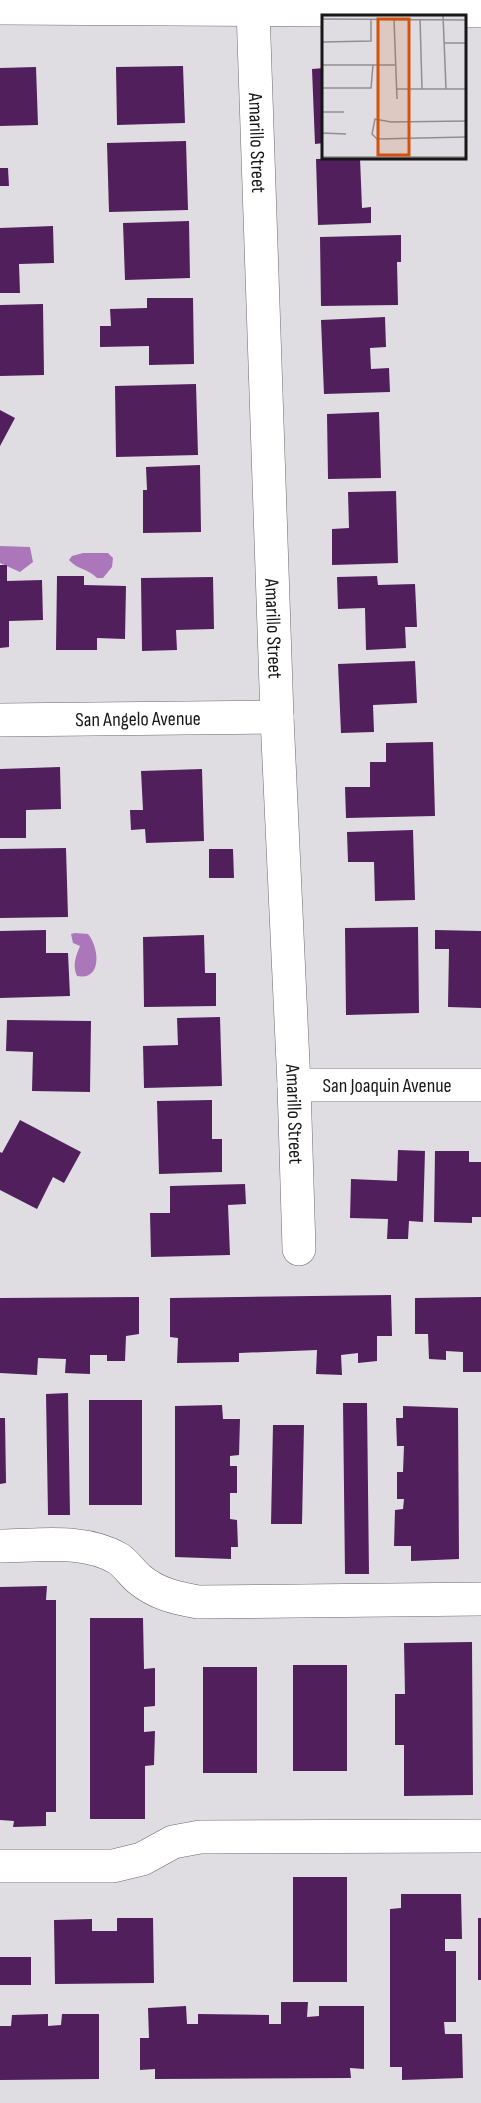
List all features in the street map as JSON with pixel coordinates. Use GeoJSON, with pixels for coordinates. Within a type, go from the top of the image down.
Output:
{"type":"FeatureCollection","features":[{"type":"Feature","properties":{"kind":"street"},"geometry":{"type":"LineString","coordinates":[[0,8],[481,11]]}},
{"type":"Feature","properties":{"kind":"street","name":"Amarillo Street"},"geometry":{"type":"LineString","coordinates":[[253,9],[277,717],[299,1249]]}},
{"type":"Feature","properties":{"kind":"street","name":"San Angelo Avenue"},"geometry":{"type":"LineString","coordinates":[[0,720],[277,717]]}},
{"type":"Feature","properties":{"kind":"street","name":"San Joaquin Avenue"},"geometry":{"type":"LineString","coordinates":[[294,1085],[481,1085]]}},
{"type":"Feature","properties":{"kind":"street"},"geometry":{"type":"LineString","coordinates":[[0,1546],[70,1545],[96,1550],[120,1560],[137,1578],[154,1590],[173,1598],[198,1602],[481,1599]]}},
{"type":"Feature","properties":{"kind":"street"},"geometry":{"type":"LineString","coordinates":[[0,1866],[113,1866],[142,1859],[173,1842],[200,1837],[481,1836]]}},
{"type":"Feature","properties":{"kind":"shaded area"},"geometry":{"type":"Polygon","coordinates":[[[0,546],[30,547],[33,562],[20,572],[0,563],[0,546]]]}},
{"type":"Feature","properties":{"kind":"shaded area"},"geometry":{"type":"Polygon","coordinates":[[[83,553],[108,553],[113,558],[112,567],[103,578],[97,578],[69,560],[72,556],[83,553]]]}},
{"type":"Feature","properties":{"kind":"shaded area"},"geometry":{"type":"Polygon","coordinates":[[[71,934],[88,934],[95,947],[95,968],[85,976],[77,976],[75,968],[80,946],[73,943],[71,934]]]}},
{"type":"Feature","properties":{"kind":"building"},"geometry":{"type":"Polygon","coordinates":[[[183,66],[185,123],[117,125],[116,67],[183,66]]]}},
{"type":"Feature","properties":{"kind":"building"},"geometry":{"type":"Polygon","coordinates":[[[36,67],[38,125],[0,126],[0,68],[36,67]]]}},
{"type":"Feature","properties":{"kind":"building"},"geometry":{"type":"Polygon","coordinates":[[[322,68],[322,143],[315,144],[312,69],[322,68]]]}},
{"type":"Feature","properties":{"kind":"building"},"geometry":{"type":"Polygon","coordinates":[[[186,141],[188,210],[109,212],[107,143],[186,141]]]}},
{"type":"Feature","properties":{"kind":"building"},"geometry":{"type":"Polygon","coordinates":[[[316,159],[360,159],[362,208],[371,207],[371,223],[318,225],[316,159]]]}},
{"type":"Feature","properties":{"kind":"building"},"geometry":{"type":"Polygon","coordinates":[[[0,168],[8,168],[9,186],[0,186],[0,168]]]}},
{"type":"Feature","properties":{"kind":"building"},"geometry":{"type":"Polygon","coordinates":[[[189,221],[190,278],[125,280],[123,223],[189,221]]]}},
{"type":"Feature","properties":{"kind":"building"},"geometry":{"type":"Polygon","coordinates":[[[53,226],[54,263],[19,264],[20,293],[0,293],[0,228],[53,226]]]}},
{"type":"Feature","properties":{"kind":"building"},"geometry":{"type":"Polygon","coordinates":[[[401,235],[401,262],[397,262],[398,305],[321,306],[320,237],[401,235]]]}},
{"type":"Feature","properties":{"kind":"building"},"geometry":{"type":"Polygon","coordinates":[[[147,298],[193,298],[194,364],[149,365],[149,346],[100,347],[100,326],[111,326],[110,309],[147,308],[147,298]]]}},
{"type":"Feature","properties":{"kind":"building"},"geometry":{"type":"Polygon","coordinates":[[[43,304],[44,375],[0,376],[0,305],[43,304]]]}},
{"type":"Feature","properties":{"kind":"building"},"geometry":{"type":"Polygon","coordinates":[[[385,317],[386,347],[370,348],[371,369],[389,368],[390,392],[324,394],[321,320],[385,317]]]}},
{"type":"Feature","properties":{"kind":"building"},"geometry":{"type":"Polygon","coordinates":[[[196,384],[198,455],[116,457],[115,386],[196,384]]]}},
{"type":"Feature","properties":{"kind":"building"},"geometry":{"type":"Polygon","coordinates":[[[0,410],[15,418],[0,446],[0,410]]]}},
{"type":"Feature","properties":{"kind":"building"},"geometry":{"type":"Polygon","coordinates":[[[379,412],[381,478],[328,479],[327,414],[379,412]]]}},
{"type":"Feature","properties":{"kind":"building"},"geometry":{"type":"Polygon","coordinates":[[[200,465],[201,532],[143,533],[143,490],[147,490],[146,467],[200,465]]]}},
{"type":"Feature","properties":{"kind":"building"},"geometry":{"type":"Polygon","coordinates":[[[396,491],[398,563],[332,565],[332,529],[349,528],[348,492],[396,491]]]}},
{"type":"Feature","properties":{"kind":"building"},"geometry":{"type":"Polygon","coordinates":[[[0,565],[7,565],[7,581],[42,580],[43,620],[9,621],[9,647],[0,648],[0,565]]]}},
{"type":"Feature","properties":{"kind":"building"},"geometry":{"type":"Polygon","coordinates":[[[57,576],[84,576],[84,585],[126,586],[125,639],[97,638],[97,650],[56,650],[57,576]]]}},
{"type":"Feature","properties":{"kind":"building"},"geometry":{"type":"Polygon","coordinates":[[[377,576],[378,585],[415,584],[417,627],[405,627],[406,648],[366,650],[365,608],[338,609],[337,577],[377,576]]]}},
{"type":"Feature","properties":{"kind":"building"},"geometry":{"type":"Polygon","coordinates":[[[213,577],[214,629],[176,630],[177,650],[142,651],[141,578],[213,577]]]}},
{"type":"Feature","properties":{"kind":"building"},"geometry":{"type":"Polygon","coordinates":[[[415,661],[417,703],[373,705],[374,732],[341,733],[338,664],[415,661]]]}},
{"type":"Feature","properties":{"kind":"building"},"geometry":{"type":"Polygon","coordinates":[[[433,742],[435,816],[346,818],[345,787],[370,787],[370,762],[386,762],[386,743],[433,742]]]}},
{"type":"Feature","properties":{"kind":"building"},"geometry":{"type":"Polygon","coordinates":[[[60,767],[61,809],[26,810],[26,838],[0,838],[0,769],[60,767]]]}},
{"type":"Feature","properties":{"kind":"building"},"geometry":{"type":"Polygon","coordinates":[[[202,769],[204,841],[146,843],[145,829],[131,830],[130,810],[143,810],[141,771],[202,769]]]}},
{"type":"Feature","properties":{"kind":"building"},"geometry":{"type":"Polygon","coordinates":[[[413,830],[415,900],[375,901],[374,862],[348,862],[347,832],[413,830]]]}},
{"type":"Feature","properties":{"kind":"building"},"geometry":{"type":"Polygon","coordinates":[[[66,848],[68,917],[0,918],[0,849],[66,848]]]}},
{"type":"Feature","properties":{"kind":"building"},"geometry":{"type":"Polygon","coordinates":[[[209,849],[233,849],[234,878],[209,878],[209,849]]]}},
{"type":"Feature","properties":{"kind":"building"},"geometry":{"type":"Polygon","coordinates":[[[418,927],[419,1013],[346,1015],[345,928],[418,927]]]}},
{"type":"Feature","properties":{"kind":"building"},"geometry":{"type":"Polygon","coordinates":[[[46,930],[46,953],[68,953],[70,996],[0,998],[0,931],[46,930]]]}},
{"type":"Feature","properties":{"kind":"building"},"geometry":{"type":"Polygon","coordinates":[[[435,930],[481,931],[481,1008],[448,1007],[449,949],[435,949],[435,930]]]}},
{"type":"Feature","properties":{"kind":"building"},"geometry":{"type":"Polygon","coordinates":[[[204,935],[205,973],[216,973],[216,1006],[144,1007],[143,937],[204,935]]]}},
{"type":"Feature","properties":{"kind":"building"},"geometry":{"type":"Polygon","coordinates":[[[220,1017],[222,1086],[144,1088],[143,1046],[178,1045],[177,1018],[220,1017]]]}},
{"type":"Feature","properties":{"kind":"building"},"geometry":{"type":"Polygon","coordinates":[[[7,1020],[91,1021],[90,1092],[32,1091],[33,1052],[6,1051],[7,1020]]]}},
{"type":"Feature","properties":{"kind":"building"},"geometry":{"type":"Polygon","coordinates":[[[212,1100],[212,1139],[222,1139],[222,1172],[159,1174],[157,1101],[212,1100]]]}},
{"type":"Feature","properties":{"kind":"building"},"geometry":{"type":"Polygon","coordinates":[[[20,1120],[81,1152],[64,1183],[53,1177],[37,1209],[0,1190],[0,1152],[2,1153],[20,1120]]]}},
{"type":"Feature","properties":{"kind":"building"},"geometry":{"type":"Polygon","coordinates":[[[398,1150],[425,1151],[423,1222],[409,1221],[408,1239],[387,1239],[388,1219],[350,1218],[351,1179],[397,1181],[398,1150]]]}},
{"type":"Feature","properties":{"kind":"building"},"geometry":{"type":"Polygon","coordinates":[[[435,1151],[469,1151],[469,1162],[481,1162],[481,1217],[472,1217],[472,1223],[434,1222],[435,1151]]]}},
{"type":"Feature","properties":{"kind":"building"},"geometry":{"type":"Polygon","coordinates":[[[245,1184],[246,1204],[228,1205],[230,1255],[151,1257],[150,1213],[170,1213],[170,1186],[245,1184]]]}},
{"type":"Feature","properties":{"kind":"building"},"geometry":{"type":"Polygon","coordinates":[[[391,1295],[392,1336],[377,1336],[377,1361],[358,1363],[358,1353],[341,1355],[342,1375],[316,1374],[317,1350],[239,1353],[239,1362],[177,1363],[178,1338],[170,1337],[170,1298],[391,1295]]]}},
{"type":"Feature","properties":{"kind":"building"},"geometry":{"type":"Polygon","coordinates":[[[139,1297],[139,1334],[126,1336],[125,1361],[107,1361],[107,1355],[90,1355],[90,1374],[65,1373],[66,1359],[38,1358],[37,1375],[0,1373],[0,1298],[139,1297]]]}},
{"type":"Feature","properties":{"kind":"building"},"geometry":{"type":"Polygon","coordinates":[[[481,1297],[481,1372],[463,1372],[463,1352],[446,1351],[446,1360],[429,1359],[428,1334],[415,1334],[415,1298],[481,1297]]]}},
{"type":"Feature","properties":{"kind":"building"},"geometry":{"type":"Polygon","coordinates":[[[68,1393],[70,1515],[48,1515],[46,1394],[68,1393]]]}},
{"type":"Feature","properties":{"kind":"building"},"geometry":{"type":"Polygon","coordinates":[[[89,1400],[142,1400],[142,1505],[89,1505],[89,1400]]]}},
{"type":"Feature","properties":{"kind":"building"},"geometry":{"type":"Polygon","coordinates":[[[343,1403],[367,1403],[369,1574],[345,1574],[343,1403]]]}},
{"type":"Feature","properties":{"kind":"building"},"geometry":{"type":"Polygon","coordinates":[[[222,1405],[223,1419],[240,1419],[239,1455],[230,1456],[230,1466],[237,1466],[237,1493],[230,1493],[230,1519],[237,1520],[238,1547],[231,1547],[231,1559],[175,1557],[175,1406],[222,1405]]]}},
{"type":"Feature","properties":{"kind":"building"},"geometry":{"type":"Polygon","coordinates":[[[403,1406],[458,1408],[459,1559],[411,1561],[411,1546],[394,1546],[395,1510],[403,1509],[404,1499],[397,1499],[397,1472],[403,1472],[404,1446],[397,1446],[396,1418],[403,1418],[403,1406]]]}},
{"type":"Feature","properties":{"kind":"building"},"geometry":{"type":"Polygon","coordinates":[[[0,1418],[5,1418],[6,1483],[0,1484],[0,1418]]]}},
{"type":"Feature","properties":{"kind":"building"},"geometry":{"type":"Polygon","coordinates":[[[273,1425],[304,1425],[302,1524],[271,1524],[273,1425]]]}},
{"type":"Feature","properties":{"kind":"building"},"geometry":{"type":"Polygon","coordinates":[[[47,1586],[46,1600],[56,1600],[56,1812],[46,1812],[46,1826],[13,1827],[14,1821],[0,1820],[0,1587],[47,1586]]]}},
{"type":"Feature","properties":{"kind":"building"},"geometry":{"type":"Polygon","coordinates":[[[90,1618],[143,1618],[144,1669],[155,1668],[155,1706],[144,1707],[144,1732],[155,1731],[154,1765],[145,1766],[145,1819],[90,1819],[90,1618]]]}},
{"type":"Feature","properties":{"kind":"building"},"geometry":{"type":"Polygon","coordinates":[[[472,1642],[473,1795],[404,1796],[404,1745],[395,1745],[395,1694],[405,1694],[404,1643],[472,1642]]]}},
{"type":"Feature","properties":{"kind":"building"},"geometry":{"type":"Polygon","coordinates":[[[293,1665],[347,1665],[347,1771],[293,1771],[293,1665]]]}},
{"type":"Feature","properties":{"kind":"building"},"geometry":{"type":"Polygon","coordinates":[[[203,1667],[257,1667],[257,1773],[203,1773],[203,1667]]]}},
{"type":"Feature","properties":{"kind":"building"},"geometry":{"type":"Polygon","coordinates":[[[293,1877],[347,1877],[347,1982],[293,1982],[293,1877]]]}},
{"type":"Feature","properties":{"kind":"building"},"geometry":{"type":"Polygon","coordinates":[[[401,1894],[461,1894],[462,1939],[445,1939],[445,1951],[456,1951],[456,2022],[444,2022],[445,2034],[462,2034],[463,2078],[402,2080],[402,2067],[390,2067],[390,1909],[401,1908],[401,1894]]]}},
{"type":"Feature","properties":{"kind":"building"},"geometry":{"type":"Polygon","coordinates":[[[117,1918],[153,1918],[154,1983],[55,1984],[54,1920],[92,1919],[92,1931],[117,1931],[117,1918]]]}},
{"type":"Feature","properties":{"kind":"building"},"geometry":{"type":"Polygon","coordinates":[[[478,1918],[481,1918],[481,1980],[478,1980],[478,1918]]]}},
{"type":"Feature","properties":{"kind":"building"},"geometry":{"type":"Polygon","coordinates":[[[0,1957],[31,1957],[31,1985],[0,1985],[0,1957]]]}},
{"type":"Feature","properties":{"kind":"building"},"geometry":{"type":"Polygon","coordinates":[[[281,2002],[308,2002],[307,2017],[319,2016],[319,2006],[364,2006],[364,2069],[350,2068],[351,2078],[155,2079],[155,2069],[140,2070],[140,2038],[149,2038],[148,2008],[186,2006],[187,2024],[198,2024],[198,2014],[269,2015],[269,2024],[281,2024],[281,2002]]]}},
{"type":"Feature","properties":{"kind":"building"},"geometry":{"type":"Polygon","coordinates":[[[48,2014],[48,2026],[61,2025],[62,2014],[99,2014],[99,2079],[0,2080],[0,2026],[11,2026],[12,2015],[48,2014]]]}}]}
